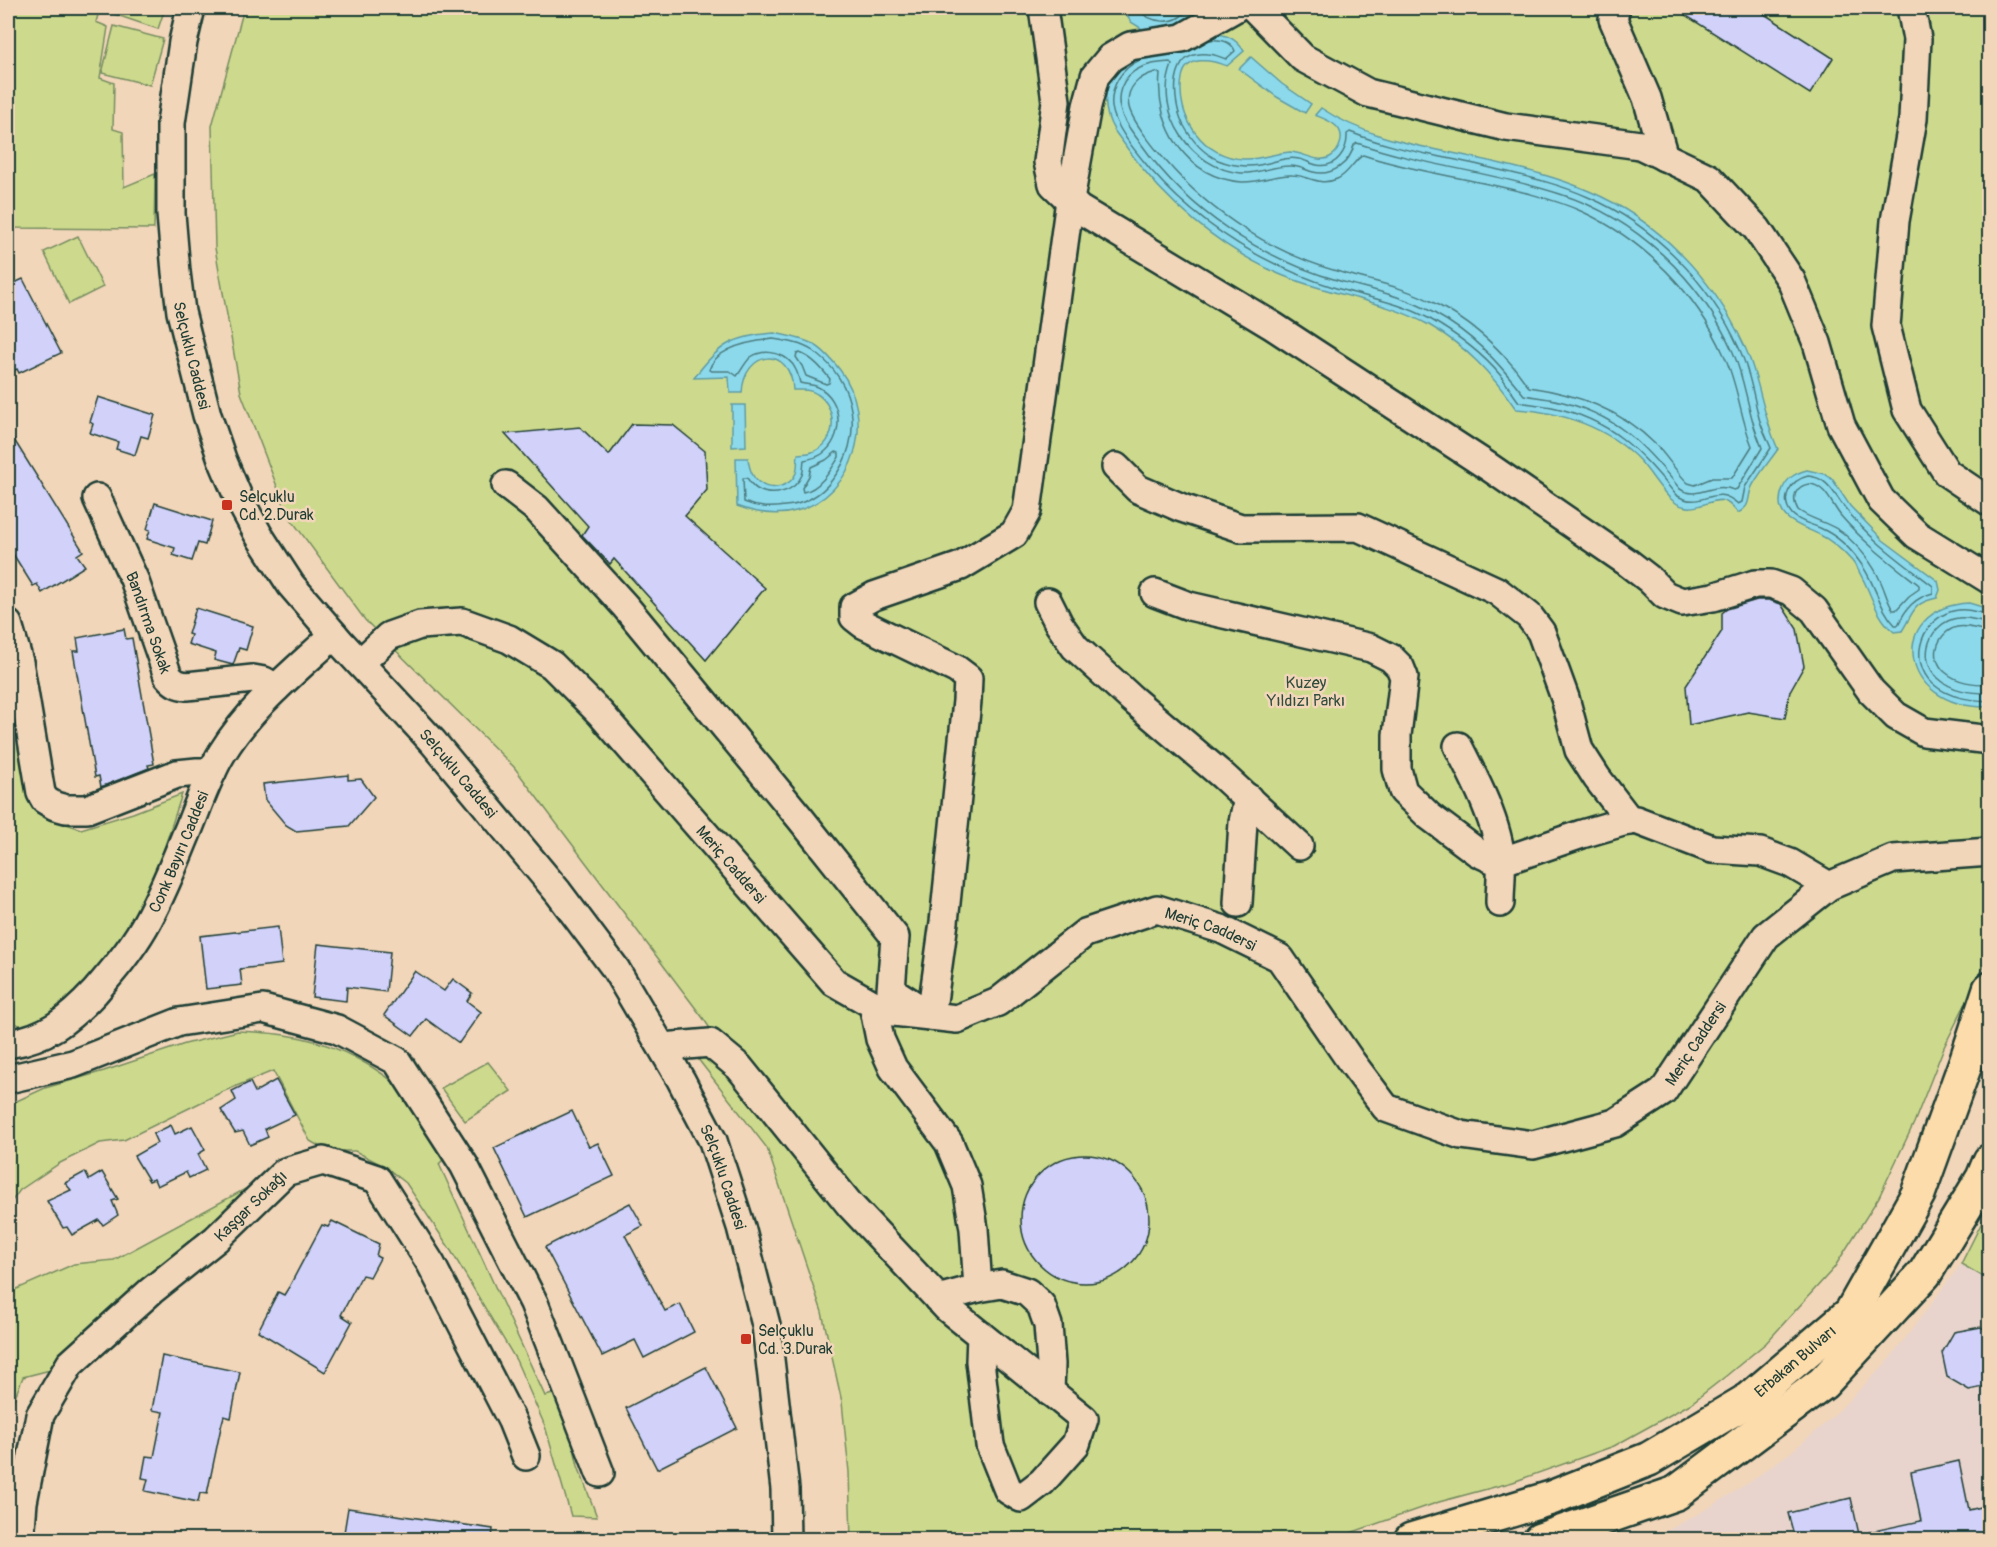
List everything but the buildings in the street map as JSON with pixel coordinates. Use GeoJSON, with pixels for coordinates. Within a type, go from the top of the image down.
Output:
{"type":"FeatureCollection","features":[{"type":"Feature","properties":{"kind":"highway","name":"Erbakan Bulvarı"},"geometry":{"type":"LineString","coordinates":[[1411,1539],[1551,1498],[1649,1459],[1750,1399],[1851,1312],[1918,1194],[1966,1062],[1989,988]]}},
{"type":"Feature","properties":{"kind":"highway","name":"Erbakan Bulvarı"},"geometry":{"type":"LineString","coordinates":[[1540,1539],[1676,1492],[1823,1383],[1925,1274],[1983,1178],[1989,1161]]}},
{"type":"Feature","properties":{"kind":"street","name":"Selçuklu Caddesi"},"geometry":{"type":"LineString","coordinates":[[191,8],[183,42],[170,142],[171,214],[181,312],[207,415],[222,459],[258,534],[291,585],[433,742],[558,892],[615,968],[663,1047],[713,1141],[741,1227],[766,1325],[784,1478],[786,1539]]}},
{"type":"Feature","properties":{"kind":"street"},"geometry":{"type":"LineString","coordinates":[[1043,8],[1056,101],[1048,162],[1053,184],[1079,209],[1273,326],[1489,467],[1627,562],[1665,595],[1682,602],[1713,597],[1755,584],[1771,584],[1791,591],[1814,610],[1871,691],[1896,716],[1924,732],[1989,740]]}},
{"type":"Feature","properties":{"kind":"street"},"geometry":{"type":"LineString","coordinates":[[506,486],[537,508],[625,606],[800,818],[895,938],[891,990],[931,1016],[944,922],[968,678],[956,669],[863,624],[854,617],[854,607],[874,596],[961,566],[1014,534],[1027,511],[1070,200],[1087,105],[1095,76],[1110,58],[1130,46],[1182,38],[1235,8]]}},
{"type":"Feature","properties":{"kind":"street"},"geometry":{"type":"LineString","coordinates":[[1254,8],[1303,58],[1368,93],[1506,127],[1640,145],[1709,178],[1757,229],[1791,280],[1817,343],[1841,425],[1881,500],[1917,536],[1989,580]]}},
{"type":"Feature","properties":{"kind":"street"},"geometry":{"type":"LineString","coordinates":[[1616,8],[1613,19],[1647,99],[1665,157]]}},
{"type":"Feature","properties":{"kind":"street"},"geometry":{"type":"LineString","coordinates":[[1911,8],[1917,39],[1913,118],[1895,221],[1886,326],[1906,410],[1947,473],[1989,502]]}},
{"type":"Feature","properties":{"kind":"street"},"geometry":{"type":"LineString","coordinates":[[1116,467],[1138,489],[1182,508],[1241,528],[1358,527],[1497,591],[1529,616],[1541,632],[1565,698],[1579,750],[1630,821]]}},
{"type":"Feature","properties":{"kind":"street","name":"Bandırma Sokak"},"geometry":{"type":"LineString","coordinates":[[97,498],[134,579],[168,676],[173,682],[187,686],[253,679],[264,681],[276,688]]}},
{"type":"Feature","properties":{"kind":"street"},"geometry":{"type":"LineString","coordinates":[[1155,593],[1189,606],[1371,648],[1390,658],[1400,667],[1404,677],[1397,735],[1397,769],[1403,791],[1429,816],[1492,860],[1522,855],[1582,834],[1636,820],[1712,849],[1760,852],[1790,863],[1829,886]]}},
{"type":"Feature","properties":{"kind":"street"},"geometry":{"type":"LineString","coordinates":[[1048,602],[1059,624],[1075,647],[1248,798],[1299,846]]}},
{"type":"Feature","properties":{"kind":"street","name":"Meriç Caddersi"},"geometry":{"type":"LineString","coordinates":[[360,663],[389,636],[420,625],[462,622],[509,639],[552,665],[600,713],[834,982],[885,1011],[957,1019],[998,1002],[1085,933],[1157,909],[1221,929],[1280,958],[1386,1108],[1461,1135],[1533,1145],[1615,1123],[1663,1092],[1766,936],[1829,886],[1893,860],[1989,852]]}},
{"type":"Feature","properties":{"kind":"street"},"geometry":{"type":"LineString","coordinates":[[8,624],[19,662],[41,793],[45,800],[66,809],[87,809],[177,774],[197,771],[212,772]]}},
{"type":"Feature","properties":{"kind":"street","name":"Conk Bayırı Caddesi"},"geometry":{"type":"LineString","coordinates":[[8,1044],[28,1040],[48,1032],[68,1018],[93,994],[129,951],[159,897],[212,772],[234,735],[252,712],[276,688],[334,635]]}},
{"type":"Feature","properties":{"kind":"street"},"geometry":{"type":"LineString","coordinates":[[1458,746],[1480,787],[1498,841],[1501,860],[1500,903]]}},
{"type":"Feature","properties":{"kind":"street"},"geometry":{"type":"LineString","coordinates":[[1238,903],[1243,822],[1248,798]]}},
{"type":"Feature","properties":{"kind":"street"},"geometry":{"type":"LineString","coordinates":[[873,1004],[880,1039],[893,1068],[949,1143],[967,1186],[974,1229],[978,1288]]}},
{"type":"Feature","properties":{"kind":"street"},"geometry":{"type":"LineString","coordinates":[[8,1079],[73,1064],[179,1022],[263,1009],[337,1029],[397,1061],[464,1165],[534,1303],[600,1473]]}},
{"type":"Feature","properties":{"kind":"street"},"geometry":{"type":"LineString","coordinates":[[663,1047],[710,1043],[739,1067],[850,1205],[938,1299],[1084,1419],[1076,1444],[1042,1482],[1021,1498],[1008,1490],[990,1445],[980,1361],[981,1335]]}},
{"type":"Feature","properties":{"kind":"street","name":"Kaşgar Sokağı"},"geometry":{"type":"LineString","coordinates":[[20,1539],[24,1502],[40,1414],[70,1364],[151,1291],[216,1239],[285,1172],[323,1161],[377,1179],[431,1264],[512,1421],[526,1456]]}},
{"type":"Feature","properties":{"kind":"street"},"geometry":{"type":"LineString","coordinates":[[938,1299],[1002,1284],[1027,1292],[1041,1305],[1048,1325],[1052,1364],[1050,1392]]}},
{"type":"Feature","properties":{"kind":"shaded area"},"geometry":{"type":"Polygon","coordinates":[[[1961,1264],[1989,1280],[1989,1539],[1650,1540],[1712,1506],[1752,1480],[1791,1452],[1829,1420],[1887,1362],[1961,1264]]]}},
{"type":"Feature","properties":{"kind":"green space"},"geometry":{"type":"Polygon","coordinates":[[[8,8],[100,8],[96,22],[108,27],[100,78],[114,83],[113,129],[123,132],[124,187],[155,174],[154,229],[8,228],[8,8]]]}},
{"type":"Feature","properties":{"kind":"green space"},"geometry":{"type":"Polygon","coordinates":[[[106,8],[165,8],[158,29],[105,11],[106,8]]]}},
{"type":"Feature","properties":{"kind":"green space","name":"Kuzey Yıldızı Parkı"},"geometry":{"type":"Polygon","coordinates":[[[244,8],[1989,8],[1989,956],[1944,1047],[1914,1123],[1879,1197],[1834,1268],[1766,1343],[1726,1376],[1690,1404],[1614,1446],[1513,1482],[1439,1502],[1333,1539],[851,1539],[849,1472],[842,1402],[822,1312],[767,1148],[698,1059],[728,1055],[703,1018],[514,767],[365,620],[288,515],[241,393],[215,248],[212,126],[244,8]]]}},
{"type":"Feature","properties":{"kind":"green space"},"geometry":{"type":"Polygon","coordinates":[[[114,26],[163,39],[150,85],[102,73],[114,26]]]}},
{"type":"Feature","properties":{"kind":"green space"},"geometry":{"type":"Polygon","coordinates":[[[78,236],[103,287],[69,304],[44,252],[78,236]]]}},
{"type":"Feature","properties":{"kind":"green space"},"geometry":{"type":"Polygon","coordinates":[[[8,676],[39,802],[54,820],[81,829],[133,813],[182,794],[152,885],[115,964],[66,1011],[27,1028],[12,1022],[8,896],[8,676]]]}},
{"type":"Feature","properties":{"kind":"green space"},"geometry":{"type":"Polygon","coordinates":[[[238,1031],[294,1036],[330,1046],[358,1059],[385,1076],[407,1094],[418,1107],[449,1154],[439,1164],[545,1396],[561,1392],[578,1466],[597,1517],[571,1516],[545,1426],[516,1360],[450,1249],[406,1183],[384,1166],[355,1151],[327,1151],[310,1141],[273,1071],[222,1092],[124,1140],[100,1143],[60,1163],[20,1190],[8,1206],[8,1105],[45,1088],[185,1044],[238,1031]]]}},
{"type":"Feature","properties":{"kind":"green space"},"geometry":{"type":"Polygon","coordinates":[[[488,1062],[511,1091],[465,1121],[441,1088],[488,1062]]]}},
{"type":"Feature","properties":{"kind":"green space"},"geometry":{"type":"Polygon","coordinates":[[[273,1174],[54,1369],[23,1377],[8,1414],[8,1295],[10,1292],[74,1264],[114,1260],[273,1174]]]}},
{"type":"Feature","properties":{"kind":"green space"},"geometry":{"type":"Polygon","coordinates":[[[1989,1208],[1990,1280],[1961,1264],[1989,1208]]]}},
{"type":"Feature","properties":{"kind":"water"},"geometry":{"type":"Polygon","coordinates":[[[1122,8],[1201,8],[1199,17],[1194,23],[1147,32],[1131,22],[1122,8]]]}},
{"type":"Feature","properties":{"kind":"water"},"geometry":{"type":"Polygon","coordinates":[[[1217,34],[1232,39],[1244,51],[1227,66],[1207,61],[1194,62],[1189,65],[1184,70],[1181,93],[1183,107],[1195,133],[1216,151],[1230,157],[1244,159],[1290,152],[1321,159],[1330,157],[1339,147],[1341,134],[1334,124],[1315,115],[1321,108],[1361,129],[1381,136],[1527,170],[1577,186],[1614,203],[1660,235],[1700,274],[1731,320],[1754,370],[1768,423],[1778,449],[1753,485],[1745,508],[1738,513],[1728,503],[1719,500],[1694,507],[1680,505],[1663,491],[1640,461],[1614,439],[1599,430],[1567,418],[1516,409],[1477,362],[1455,342],[1429,325],[1393,309],[1279,274],[1235,251],[1176,204],[1142,168],[1114,130],[1106,108],[1106,92],[1116,70],[1134,56],[1217,34]]]}},
{"type":"Feature","properties":{"kind":"water"},"geometry":{"type":"Polygon","coordinates":[[[1251,57],[1282,84],[1311,104],[1305,113],[1277,97],[1239,69],[1251,57]]]}},
{"type":"Feature","properties":{"kind":"water"},"geometry":{"type":"Polygon","coordinates":[[[774,333],[813,344],[824,352],[840,370],[851,389],[857,410],[858,431],[854,452],[846,472],[834,489],[817,502],[796,511],[774,514],[737,506],[736,458],[748,458],[753,475],[764,486],[775,487],[785,484],[796,473],[798,454],[809,453],[821,448],[831,434],[832,416],[829,407],[814,392],[793,390],[790,375],[784,365],[768,358],[758,361],[751,368],[745,378],[742,393],[730,393],[729,377],[694,378],[711,357],[728,344],[760,334],[774,333]]]}},
{"type":"Feature","properties":{"kind":"water"},"geometry":{"type":"Polygon","coordinates":[[[732,405],[745,405],[746,446],[732,447],[732,405]]]}},
{"type":"Feature","properties":{"kind":"water"},"geometry":{"type":"Polygon","coordinates":[[[1807,470],[1825,474],[1833,480],[1850,506],[1883,540],[1938,581],[1940,590],[1937,598],[1918,606],[1902,631],[1894,632],[1887,625],[1858,570],[1838,546],[1789,520],[1784,514],[1780,499],[1783,488],[1793,476],[1807,470]]]}},
{"type":"Feature","properties":{"kind":"water"},"geometry":{"type":"Polygon","coordinates":[[[1969,603],[1989,609],[1989,707],[1958,703],[1935,692],[1920,676],[1913,657],[1915,638],[1924,621],[1943,609],[1969,603]]]}},
{"type":"Feature","properties":{"kind":"place","name":"Selçuklu Cd. 2.Durak"},"geometry":{"type":"Point","coordinates":[227,505]}},
{"type":"Feature","properties":{"kind":"place","name":"Selçuklu Cd. 3.Durak"},"geometry":{"type":"Point","coordinates":[746,1339]}}]}
